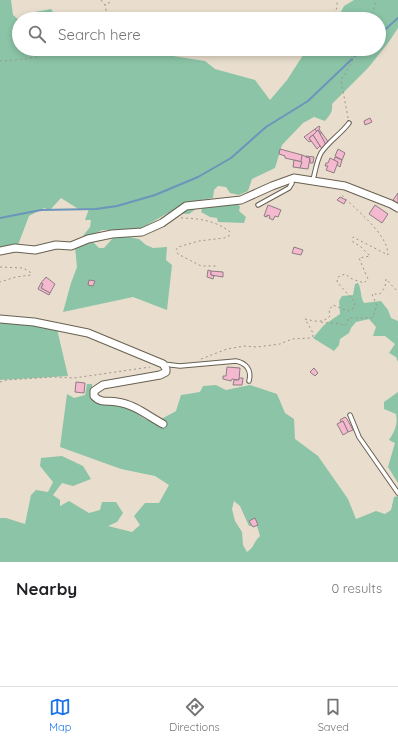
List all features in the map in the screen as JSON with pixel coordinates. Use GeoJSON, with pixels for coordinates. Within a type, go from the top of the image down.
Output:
{"type":"FeatureCollection","features":[{"type":"Feature","properties":{"kind":"street"},"geometry":{"type":"LineString","coordinates":[[0,251],[15,248],[35,250],[56,245],[70,246],[88,239],[112,234],[142,232],[162,222],[186,206],[241,200],[292,178],[338,185],[391,204],[398,208]]}},
{"type":"Feature","properties":{"kind":"street"},"geometry":{"type":"LineString","coordinates":[[0,319],[34,322],[88,333],[163,364],[166,372],[160,375],[103,385],[94,391],[94,396],[97,400],[107,402],[116,401],[132,405],[163,424]]}},
{"type":"Feature","properties":{"kind":"lane"},"geometry":{"type":"LineString","coordinates":[[313,180],[321,154],[330,142],[343,131],[349,123]]}},
{"type":"Feature","properties":{"kind":"lane"},"geometry":{"type":"LineString","coordinates":[[258,205],[289,188],[292,183],[292,178]]}},
{"type":"Feature","properties":{"kind":"lane"},"geometry":{"type":"LineString","coordinates":[[163,364],[180,366],[236,361],[244,363],[249,369],[249,381]]}},
{"type":"Feature","properties":{"kind":"lane"},"geometry":{"type":"LineString","coordinates":[[350,415],[359,437],[398,493]]}},
{"type":"Feature","properties":{"kind":"path"},"geometry":{"type":"LineString","coordinates":[[101,0],[105,5],[106,12]]}},
{"type":"Feature","properties":{"kind":"path"},"geometry":{"type":"LineString","coordinates":[[105,5],[109,3],[110,0]]}},
{"type":"Feature","properties":{"kind":"path"},"geometry":{"type":"LineString","coordinates":[[336,12],[338,0]]}},
{"type":"Feature","properties":{"kind":"path"},"geometry":{"type":"LineString","coordinates":[[373,12],[376,0]]}},
{"type":"Feature","properties":{"kind":"path"},"geometry":{"type":"LineString","coordinates":[[0,61],[23,60],[38,56]]}},
{"type":"Feature","properties":{"kind":"path"},"geometry":{"type":"LineString","coordinates":[[349,123],[341,80],[351,64],[354,56]]}},
{"type":"Feature","properties":{"kind":"path"},"geometry":{"type":"LineString","coordinates":[[321,322],[330,316],[328,310],[333,305],[348,311],[354,308],[355,302],[337,282],[338,277],[345,274],[352,279],[364,283],[368,279],[359,258],[370,256],[360,246],[353,242],[353,237],[388,255],[387,247],[379,234],[343,196],[338,189],[338,185]]}},
{"type":"Feature","properties":{"kind":"path"},"geometry":{"type":"LineString","coordinates":[[171,216],[203,219],[230,232],[229,236],[224,238],[199,240],[178,247],[176,250],[178,254],[201,266],[216,266]]}},
{"type":"Feature","properties":{"kind":"path"},"geometry":{"type":"LineString","coordinates":[[0,267],[23,268],[30,272],[31,275],[16,277],[0,282]]}},
{"type":"Feature","properties":{"kind":"path"},"geometry":{"type":"LineString","coordinates":[[200,359],[227,349],[244,346],[257,347],[280,344],[292,339],[310,338],[313,336],[313,333],[305,319],[329,324],[342,324],[345,326],[349,318],[372,318],[377,306],[372,294],[380,294],[385,287],[386,279],[398,292]]}},
{"type":"Feature","properties":{"kind":"path"},"geometry":{"type":"LineString","coordinates":[[0,382],[7,380],[54,377],[74,378],[163,364]]}},
{"type":"Feature","properties":{"kind":"green space"},"geometry":{"type":"Polygon","coordinates":[[[0,0],[11,0],[13,12],[12,56],[173,56],[205,61],[215,69],[255,80],[270,100],[287,80],[302,56],[378,56],[368,68],[332,104],[331,113],[325,121],[314,117],[303,123],[282,145],[275,168],[252,179],[248,191],[239,195],[230,193],[226,187],[218,186],[214,190],[213,198],[196,201],[196,209],[189,214],[168,213],[138,230],[102,230],[86,238],[83,236],[90,227],[91,220],[85,220],[89,209],[80,210],[61,198],[50,210],[44,208],[29,216],[18,245],[0,248],[0,0]]]}},
{"type":"Feature","properties":{"kind":"green space"},"geometry":{"type":"Polygon","coordinates":[[[354,0],[398,0],[398,28],[386,46],[386,12],[341,12],[344,6],[354,0]]]}},
{"type":"Feature","properties":{"kind":"green space"},"geometry":{"type":"Polygon","coordinates":[[[51,9],[53,12],[35,12],[51,9]]]}},
{"type":"Feature","properties":{"kind":"green space"},"geometry":{"type":"Polygon","coordinates":[[[208,202],[237,203],[240,207],[239,211],[246,217],[244,223],[218,222],[217,218],[210,217],[201,212],[208,202]]]}},
{"type":"Feature","properties":{"kind":"green space"},"geometry":{"type":"Polygon","coordinates":[[[123,236],[139,239],[146,245],[153,248],[167,247],[166,260],[172,265],[167,310],[133,297],[63,312],[77,267],[75,247],[93,242],[99,248],[104,248],[114,237],[123,236]]]}},
{"type":"Feature","properties":{"kind":"green space"},"geometry":{"type":"Polygon","coordinates":[[[358,283],[364,303],[381,301],[388,310],[391,318],[398,321],[398,362],[396,357],[389,353],[395,344],[385,336],[373,336],[376,327],[369,319],[356,322],[349,333],[340,339],[339,345],[334,351],[313,338],[324,325],[340,314],[339,301],[342,296],[353,295],[355,284],[358,283]]]}},
{"type":"Feature","properties":{"kind":"green space"},"geometry":{"type":"Polygon","coordinates":[[[0,321],[57,329],[68,376],[0,380],[0,321]]]}},
{"type":"Feature","properties":{"kind":"green space"},"geometry":{"type":"Polygon","coordinates":[[[87,384],[92,384],[92,399],[132,407],[143,418],[152,421],[163,418],[176,411],[181,395],[200,392],[203,386],[216,385],[226,390],[250,385],[277,394],[285,413],[294,419],[295,439],[318,456],[348,499],[356,519],[376,511],[385,514],[391,510],[394,497],[398,496],[398,562],[0,562],[0,518],[6,518],[25,524],[31,495],[36,490],[48,492],[53,482],[40,466],[41,458],[62,456],[83,466],[91,479],[73,486],[62,483],[53,495],[60,500],[60,506],[69,501],[89,513],[100,510],[102,502],[116,502],[123,513],[117,522],[108,526],[132,532],[140,525],[134,516],[145,503],[159,503],[169,485],[155,476],[121,469],[60,447],[67,394],[74,398],[85,395],[87,384]],[[234,501],[232,509],[235,521],[242,532],[243,545],[247,552],[260,536],[257,526],[249,526],[240,506],[234,501]]]}},
{"type":"Feature","properties":{"kind":"green space"},"geometry":{"type":"Polygon","coordinates":[[[398,392],[398,483],[388,467],[395,443],[389,440],[396,427],[396,414],[384,409],[384,402],[398,392]]]}},
{"type":"Feature","properties":{"kind":"building"},"geometry":{"type":"Polygon","coordinates":[[[370,118],[372,122],[365,125],[364,121],[370,118]]]}},
{"type":"Feature","properties":{"kind":"building"},"geometry":{"type":"Polygon","coordinates":[[[319,126],[319,129],[329,143],[326,145],[320,135],[321,134],[315,129],[319,126]]]}},
{"type":"Feature","properties":{"kind":"building"},"geometry":{"type":"Polygon","coordinates":[[[315,129],[317,132],[309,138],[311,141],[309,142],[304,137],[315,129]]]}},
{"type":"Feature","properties":{"kind":"building"},"geometry":{"type":"Polygon","coordinates":[[[318,130],[326,145],[322,149],[313,135],[318,130]]]}},
{"type":"Feature","properties":{"kind":"building"},"geometry":{"type":"Polygon","coordinates":[[[313,135],[320,146],[317,149],[309,138],[313,135]]]}},
{"type":"Feature","properties":{"kind":"building"},"geometry":{"type":"Polygon","coordinates":[[[280,149],[302,155],[302,162],[285,158],[285,156],[279,154],[280,149]]]}},
{"type":"Feature","properties":{"kind":"building"},"geometry":{"type":"Polygon","coordinates":[[[338,149],[345,153],[342,160],[335,156],[338,149]]]}},
{"type":"Feature","properties":{"kind":"building"},"geometry":{"type":"Polygon","coordinates":[[[302,155],[310,158],[308,169],[300,168],[302,155]]]}},
{"type":"Feature","properties":{"kind":"building"},"geometry":{"type":"Polygon","coordinates":[[[306,156],[314,157],[313,163],[310,163],[310,158],[306,156]]]}},
{"type":"Feature","properties":{"kind":"building"},"geometry":{"type":"Polygon","coordinates":[[[335,157],[342,160],[340,167],[337,165],[338,162],[334,161],[335,157]]]}},
{"type":"Feature","properties":{"kind":"building"},"geometry":{"type":"Polygon","coordinates":[[[330,158],[338,162],[334,173],[326,170],[328,166],[325,166],[326,163],[328,163],[330,158]]]}},
{"type":"Feature","properties":{"kind":"building"},"geometry":{"type":"Polygon","coordinates":[[[294,160],[302,162],[300,168],[293,167],[294,160]]]}},
{"type":"Feature","properties":{"kind":"building"},"geometry":{"type":"Polygon","coordinates":[[[398,193],[398,204],[393,200],[398,193]]]}},
{"type":"Feature","properties":{"kind":"building"},"geometry":{"type":"Polygon","coordinates":[[[340,197],[346,200],[344,204],[337,200],[340,197]]]}},
{"type":"Feature","properties":{"kind":"building"},"geometry":{"type":"Polygon","coordinates":[[[268,205],[281,210],[278,217],[275,216],[273,220],[269,218],[270,216],[264,216],[268,205]]]}},
{"type":"Feature","properties":{"kind":"building"},"geometry":{"type":"Polygon","coordinates":[[[375,205],[388,214],[382,223],[369,214],[375,205]]]}},
{"type":"Feature","properties":{"kind":"building"},"geometry":{"type":"Polygon","coordinates":[[[294,247],[303,250],[301,255],[292,253],[294,247]]]}},
{"type":"Feature","properties":{"kind":"building"},"geometry":{"type":"Polygon","coordinates":[[[208,270],[211,271],[211,275],[214,276],[213,279],[207,277],[208,270]]]}},
{"type":"Feature","properties":{"kind":"building"},"geometry":{"type":"Polygon","coordinates":[[[211,271],[223,272],[223,277],[211,275],[211,271]]]}},
{"type":"Feature","properties":{"kind":"building"},"geometry":{"type":"Polygon","coordinates":[[[46,277],[55,284],[50,293],[41,288],[43,284],[41,283],[46,277]]]}},
{"type":"Feature","properties":{"kind":"building"},"geometry":{"type":"Polygon","coordinates":[[[89,280],[95,281],[93,286],[88,285],[89,280]]]}},
{"type":"Feature","properties":{"kind":"building"},"geometry":{"type":"Polygon","coordinates":[[[41,283],[43,284],[41,288],[50,293],[49,295],[38,289],[41,283]]]}},
{"type":"Feature","properties":{"kind":"building"},"geometry":{"type":"Polygon","coordinates":[[[227,367],[240,368],[239,380],[232,379],[231,381],[223,379],[223,376],[226,376],[227,367]]]}},
{"type":"Feature","properties":{"kind":"building"},"geometry":{"type":"Polygon","coordinates":[[[314,368],[318,373],[315,376],[310,372],[314,368]]]}},
{"type":"Feature","properties":{"kind":"building"},"geometry":{"type":"Polygon","coordinates":[[[239,378],[243,378],[242,385],[233,385],[234,380],[239,380],[239,378]]]}},
{"type":"Feature","properties":{"kind":"building"},"geometry":{"type":"Polygon","coordinates":[[[76,382],[85,383],[84,393],[75,392],[76,382]]]}},
{"type":"Feature","properties":{"kind":"building"},"geometry":{"type":"Polygon","coordinates":[[[345,417],[353,430],[348,432],[343,421],[341,422],[340,420],[345,417]]]}},
{"type":"Feature","properties":{"kind":"building"},"geometry":{"type":"Polygon","coordinates":[[[343,421],[348,432],[343,435],[337,424],[343,421]]]}},
{"type":"Feature","properties":{"kind":"building"},"geometry":{"type":"Polygon","coordinates":[[[255,518],[258,525],[253,527],[249,521],[255,518]]]}},
{"type":"Feature","properties":{"kind":"waterway"},"geometry":{"type":"LineString","coordinates":[[386,29],[398,18]]}},
{"type":"Feature","properties":{"kind":"waterway"},"geometry":{"type":"LineString","coordinates":[[0,218],[41,210],[96,209],[117,206],[155,195],[198,177],[231,158],[266,127],[308,101],[352,59]]}}]}
